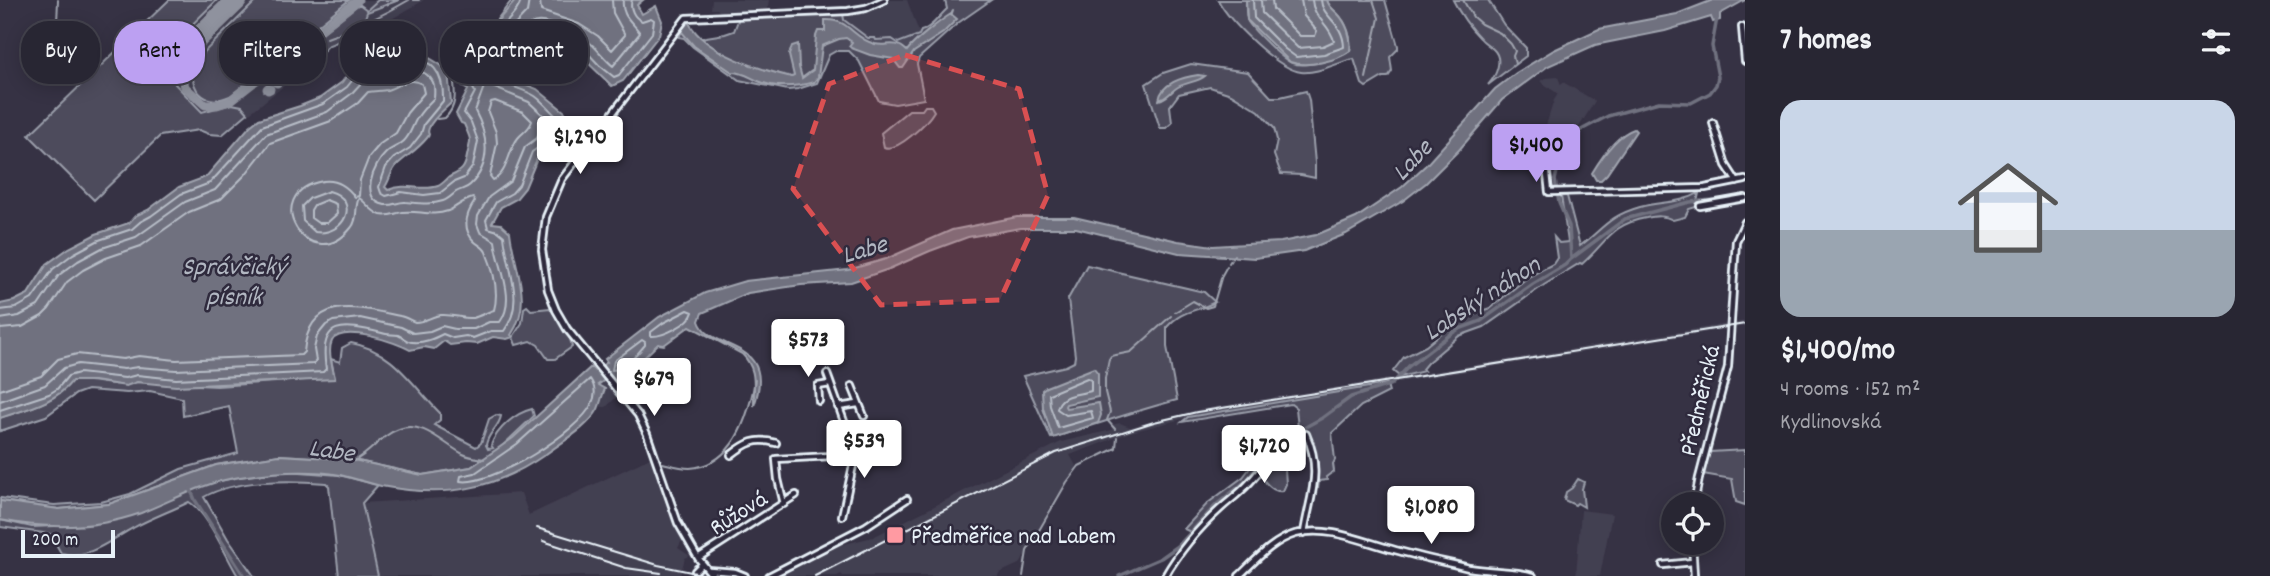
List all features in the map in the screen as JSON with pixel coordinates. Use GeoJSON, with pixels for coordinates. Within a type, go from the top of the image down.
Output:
{"type":"FeatureCollection","features":[{"type":"Feature","properties":{"kind":"street"},"geometry":{"type":"LineString","coordinates":[[713,576],[698,558],[678,523],[643,425],[633,408],[567,329],[556,310],[548,290],[542,250],[546,217],[562,179],[682,21],[689,18],[848,11],[866,8],[884,0]]}},
{"type":"Feature","properties":{"kind":"street"},"geometry":{"type":"LineString","coordinates":[[1742,27],[1745,61]]}},
{"type":"Feature","properties":{"kind":"street"},"geometry":{"type":"LineString","coordinates":[[1713,123],[1726,165],[1737,182]]}},
{"type":"Feature","properties":{"kind":"street"},"geometry":{"type":"LineString","coordinates":[[1548,157],[1546,165],[1549,191],[1705,188],[1745,180]]}},
{"type":"Feature","properties":{"kind":"street"},"geometry":{"type":"LineString","coordinates":[[1700,206],[1745,198]]}},
{"type":"Feature","properties":{"kind":"street","name":"Předměřická"},"geometry":{"type":"LineString","coordinates":[[1696,492],[1727,376],[1736,241],[1745,222]]}},
{"type":"Feature","properties":{"kind":"street"},"geometry":{"type":"LineString","coordinates":[[827,374],[853,449],[851,455],[854,461],[842,516]]}},
{"type":"Feature","properties":{"kind":"street"},"geometry":{"type":"LineString","coordinates":[[819,401],[818,386],[830,384]]}},
{"type":"Feature","properties":{"kind":"street"},"geometry":{"type":"LineString","coordinates":[[852,386],[864,416]]}},
{"type":"Feature","properties":{"kind":"street"},"geometry":{"type":"LineString","coordinates":[[838,407],[858,404]]}},
{"type":"Feature","properties":{"kind":"street"},"geometry":{"type":"LineString","coordinates":[[1166,576],[1180,550],[1218,510],[1249,484],[1273,453],[1292,439],[1306,434],[1315,464],[1313,497],[1304,533]]}},
{"type":"Feature","properties":{"kind":"street"},"geometry":{"type":"LineString","coordinates":[[731,455],[745,443],[757,440],[776,443]]}},
{"type":"Feature","properties":{"kind":"street"},"geometry":{"type":"LineString","coordinates":[[784,504],[776,459],[851,455]]}},
{"type":"Feature","properties":{"kind":"street","name":"Růžová"},"geometry":{"type":"LineString","coordinates":[[698,558],[796,495]]}},
{"type":"Feature","properties":{"kind":"street"},"geometry":{"type":"LineString","coordinates":[[769,576],[866,526],[907,499]]}},
{"type":"Feature","properties":{"kind":"street"},"geometry":{"type":"LineString","coordinates":[[1210,507],[1218,510]]}},
{"type":"Feature","properties":{"kind":"street"},"geometry":{"type":"LineString","coordinates":[[1239,576],[1273,544],[1294,534],[1304,533],[1325,533],[1362,539],[1393,550],[1473,569],[1533,576]]}},
{"type":"Feature","properties":{"kind":"street"},"geometry":{"type":"LineString","coordinates":[[1693,555],[1694,576]]}},
{"type":"Feature","properties":{"kind":"street"},"geometry":{"type":"LineString","coordinates":[[1663,565],[1693,562]]}},
{"type":"Feature","properties":{"kind":"street"},"geometry":{"type":"LineString","coordinates":[[695,570],[702,564]]}},
{"type":"Feature","properties":{"kind":"street"},"geometry":{"type":"LineString","coordinates":[[708,570],[735,572],[745,576]]}},
{"type":"Feature","properties":{"kind":"highlighted area"},"geometry":{"type":"Polygon","coordinates":[[[905,55],[1019,89],[1048,195],[1000,300],[881,305],[793,189],[829,84],[905,55]]]}},
{"type":"Feature","properties":{"kind":"shaded area"},"geometry":{"type":"Polygon","coordinates":[[[169,0],[217,0],[196,21],[147,21],[169,0]]]}},
{"type":"Feature","properties":{"kind":"shaded area"},"geometry":{"type":"Polygon","coordinates":[[[173,0],[424,0],[388,21],[340,21],[340,41],[326,48],[326,21],[219,21],[219,84],[286,84],[222,135],[198,130],[160,136],[95,199],[140,84],[205,84],[205,21],[165,21],[173,0]]]}},
{"type":"Feature","properties":{"kind":"shaded area"},"geometry":{"type":"Polygon","coordinates":[[[257,0],[349,0],[323,21],[236,21],[257,0]]]}},
{"type":"Feature","properties":{"kind":"shaded area"},"geometry":{"type":"Polygon","coordinates":[[[378,0],[399,0],[367,12],[364,21],[340,21],[340,41],[326,48],[326,30],[359,4],[367,10],[378,0]]]}},
{"type":"Feature","properties":{"kind":"shaded area"},"geometry":{"type":"Polygon","coordinates":[[[712,0],[769,0],[767,12],[722,14],[717,9],[711,9],[712,0]]]}},
{"type":"Feature","properties":{"kind":"shaded area"},"geometry":{"type":"Polygon","coordinates":[[[889,0],[907,0],[920,35],[898,43],[892,39],[875,40],[868,38],[844,20],[843,14],[867,10],[889,0]]]}},
{"type":"Feature","properties":{"kind":"shaded area"},"geometry":{"type":"Polygon","coordinates":[[[945,0],[991,0],[958,23],[919,58],[917,64],[924,99],[895,104],[879,101],[859,61],[849,51],[836,51],[829,55],[817,83],[788,90],[739,80],[679,37],[685,25],[700,38],[734,31],[739,18],[843,14],[844,20],[868,38],[892,39],[898,43],[919,35],[932,25],[947,9],[945,0]]]}},
{"type":"Feature","properties":{"kind":"shaded area"},"geometry":{"type":"Polygon","coordinates":[[[1218,0],[1246,0],[1248,22],[1276,51],[1292,63],[1314,64],[1350,51],[1346,26],[1327,0],[1385,0],[1398,46],[1390,57],[1392,71],[1388,77],[1366,87],[1362,84],[1354,59],[1314,71],[1301,72],[1291,69],[1255,43],[1232,20],[1218,0]]]}},
{"type":"Feature","properties":{"kind":"shaded area"},"geometry":{"type":"Polygon","coordinates":[[[1453,0],[1488,0],[1504,25],[1526,48],[1526,56],[1488,85],[1498,67],[1496,53],[1472,29],[1453,0]]]}},
{"type":"Feature","properties":{"kind":"shaded area"},"geometry":{"type":"Polygon","coordinates":[[[219,37],[219,84],[245,84],[230,96],[220,99],[205,97],[200,93],[195,84],[205,84],[205,51],[219,37]]]}},
{"type":"Feature","properties":{"kind":"shaded area"},"geometry":{"type":"Polygon","coordinates":[[[114,53],[114,84],[175,84],[202,112],[232,104],[242,106],[248,113],[222,135],[199,130],[160,136],[94,200],[29,135],[82,84],[100,84],[100,67],[114,53]]]}},
{"type":"Feature","properties":{"kind":"shaded area"},"geometry":{"type":"Polygon","coordinates":[[[1191,64],[1248,72],[1271,97],[1306,91],[1315,178],[1281,174],[1274,155],[1277,140],[1274,128],[1259,111],[1231,94],[1210,87],[1179,94],[1170,106],[1172,123],[1166,128],[1160,128],[1146,84],[1163,73],[1191,64]]]}},
{"type":"Feature","properties":{"kind":"shaded area"},"geometry":{"type":"Polygon","coordinates":[[[1558,77],[1561,85],[1563,82],[1595,101],[1568,145],[1571,148],[1566,156],[1562,154],[1554,174],[1545,173],[1547,156],[1539,153],[1558,94],[1540,81],[1558,77]]]}},
{"type":"Feature","properties":{"kind":"shaded area"},"geometry":{"type":"Polygon","coordinates":[[[925,106],[931,106],[934,111],[919,129],[896,146],[884,147],[881,133],[909,110],[922,110],[925,106]]]}},
{"type":"Feature","properties":{"kind":"shaded area"},"geometry":{"type":"Polygon","coordinates":[[[1699,193],[1696,207],[1689,209],[1685,217],[1673,220],[1650,217],[1634,221],[1617,230],[1582,264],[1544,285],[1484,327],[1459,336],[1427,363],[1422,369],[1424,371],[1400,377],[1393,371],[1404,357],[1426,346],[1457,320],[1490,308],[1528,277],[1553,264],[1557,258],[1554,237],[1559,243],[1568,242],[1561,196],[1567,196],[1580,246],[1613,219],[1629,211],[1685,199],[1699,193]]]}},
{"type":"Feature","properties":{"kind":"shaded area"},"geometry":{"type":"Polygon","coordinates":[[[1087,265],[1204,292],[1215,302],[1184,314],[1167,327],[1167,347],[1177,400],[1051,438],[1023,376],[1074,362],[1068,299],[1087,265]]]}},
{"type":"Feature","properties":{"kind":"shaded area"},"geometry":{"type":"Polygon","coordinates":[[[527,306],[531,310],[550,308],[566,332],[572,347],[555,359],[548,359],[538,345],[531,341],[516,345],[513,337],[522,323],[524,308],[527,306]]]}},
{"type":"Feature","properties":{"kind":"shaded area"},"geometry":{"type":"Polygon","coordinates":[[[1745,321],[1745,326],[1198,415],[1131,432],[1070,455],[1077,468],[1053,502],[1021,563],[999,573],[998,576],[779,576],[820,553],[873,537],[1061,442],[1112,430],[1111,425],[1120,423],[1130,427],[1197,410],[1745,321]]]}},
{"type":"Feature","properties":{"kind":"shaded area"},"geometry":{"type":"Polygon","coordinates":[[[351,343],[379,353],[401,370],[440,413],[440,420],[434,425],[476,447],[481,443],[489,419],[496,415],[501,416],[487,441],[488,449],[493,448],[491,445],[498,433],[513,418],[532,409],[534,416],[501,447],[471,467],[422,475],[349,459],[279,455],[216,465],[109,504],[59,509],[0,501],[0,498],[54,505],[101,502],[130,494],[181,469],[238,453],[229,406],[183,416],[182,398],[150,391],[127,393],[87,390],[76,394],[46,416],[0,431],[0,418],[49,400],[72,381],[217,386],[335,378],[331,359],[340,362],[342,348],[351,343]]]}},
{"type":"Feature","properties":{"kind":"shaded area"},"geometry":{"type":"Polygon","coordinates":[[[606,378],[619,395],[603,407],[599,406],[604,389],[598,385],[606,378]]]}},
{"type":"Feature","properties":{"kind":"shaded area"},"geometry":{"type":"Polygon","coordinates":[[[1387,384],[1389,392],[1361,406],[1332,433],[1334,471],[1326,477],[1327,480],[1319,481],[1318,489],[1313,448],[1307,432],[1301,433],[1285,442],[1268,459],[1285,469],[1286,484],[1283,491],[1270,487],[1262,475],[1195,534],[1184,529],[1208,503],[1243,477],[1262,447],[1298,428],[1296,408],[1291,404],[1182,422],[1188,417],[1387,384]]]}},
{"type":"Feature","properties":{"kind":"shaded area"},"geometry":{"type":"Polygon","coordinates":[[[1745,450],[1745,505],[1736,502],[1732,479],[1703,474],[1710,452],[1745,450]]]}},
{"type":"Feature","properties":{"kind":"shaded area"},"geometry":{"type":"Polygon","coordinates":[[[650,458],[668,510],[682,540],[678,548],[690,556],[685,558],[680,576],[378,576],[362,503],[521,493],[529,515],[650,458]]]}},
{"type":"Feature","properties":{"kind":"shaded area"},"geometry":{"type":"Polygon","coordinates":[[[287,471],[339,475],[378,485],[362,503],[378,576],[339,576],[329,486],[326,483],[280,481],[247,484],[204,497],[228,539],[254,576],[238,576],[210,525],[189,502],[140,524],[99,548],[81,554],[61,553],[50,534],[0,527],[0,520],[32,527],[79,525],[178,496],[210,483],[287,471]]]}},
{"type":"Feature","properties":{"kind":"shaded area"},"geometry":{"type":"Polygon","coordinates":[[[1578,479],[1584,482],[1584,507],[1564,500],[1566,492],[1578,479]]]}},
{"type":"Feature","properties":{"kind":"shaded area"},"geometry":{"type":"Polygon","coordinates":[[[1581,510],[1612,514],[1600,576],[1576,576],[1581,510]]]}},
{"type":"Feature","properties":{"kind":"water","name":"Správčický písník"},"geometry":{"type":"Polygon","coordinates":[[[516,0],[643,0],[637,5],[642,14],[656,6],[662,21],[659,35],[623,81],[612,86],[588,63],[588,21],[498,21],[516,0]]]}},
{"type":"Feature","properties":{"kind":"water"},"geometry":{"type":"Polygon","coordinates":[[[1246,0],[1327,0],[1346,26],[1350,51],[1321,62],[1290,62],[1247,20],[1246,0]]]}},
{"type":"Feature","properties":{"kind":"water"},"geometry":{"type":"Polygon","coordinates":[[[1713,0],[1745,0],[1720,14],[1720,20],[1713,22],[1711,17],[1665,31],[1595,45],[1548,66],[1502,100],[1459,150],[1426,183],[1403,201],[1346,234],[1304,251],[1255,258],[1179,253],[1076,228],[1021,228],[968,237],[851,282],[801,285],[748,293],[702,313],[699,321],[705,331],[750,357],[757,368],[759,384],[754,406],[754,378],[747,360],[742,354],[690,326],[664,345],[658,344],[622,379],[620,377],[611,384],[606,379],[598,385],[605,389],[598,409],[575,434],[526,466],[487,484],[447,491],[404,490],[328,473],[277,473],[227,479],[141,513],[89,525],[35,525],[0,520],[0,501],[59,509],[109,504],[216,465],[279,455],[349,459],[422,475],[471,467],[513,438],[591,367],[595,371],[607,362],[605,359],[659,317],[705,293],[745,281],[848,270],[886,259],[952,230],[1017,217],[1074,217],[1178,241],[1213,246],[1281,242],[1316,235],[1356,218],[1402,187],[1427,164],[1495,89],[1554,50],[1599,29],[1677,14],[1713,0]]]}},
{"type":"Feature","properties":{"kind":"water"},"geometry":{"type":"Polygon","coordinates":[[[951,14],[957,19],[943,33],[914,52],[903,68],[893,59],[851,48],[849,46],[852,42],[846,38],[839,39],[822,46],[818,77],[814,82],[793,86],[772,85],[732,72],[694,46],[680,30],[684,23],[689,23],[697,34],[721,52],[750,65],[792,77],[794,76],[789,55],[792,46],[798,44],[802,78],[813,70],[816,36],[818,31],[825,31],[825,20],[840,22],[867,41],[880,45],[895,44],[907,51],[927,31],[951,14]]]}},
{"type":"Feature","properties":{"kind":"water","name":"Správčický písník"},"geometry":{"type":"Polygon","coordinates":[[[426,57],[440,65],[440,84],[449,84],[451,103],[433,121],[427,138],[396,166],[385,187],[388,190],[402,187],[432,188],[440,185],[460,171],[465,163],[470,140],[464,124],[456,114],[468,90],[463,84],[524,84],[537,89],[565,112],[548,150],[539,154],[525,188],[516,199],[501,207],[492,223],[501,224],[510,232],[521,284],[521,310],[511,335],[513,337],[493,337],[477,344],[450,345],[444,341],[434,349],[424,347],[410,350],[382,339],[347,334],[332,341],[330,350],[335,379],[176,386],[137,382],[126,386],[72,381],[49,400],[0,418],[0,304],[28,294],[47,264],[69,248],[96,234],[129,223],[135,216],[148,210],[179,187],[206,177],[259,119],[320,98],[340,83],[426,84],[426,57]]]}},
{"type":"Feature","properties":{"kind":"water"},"geometry":{"type":"Polygon","coordinates":[[[1198,75],[1205,76],[1178,87],[1159,100],[1168,85],[1198,75]]]}},
{"type":"Feature","properties":{"kind":"water"},"geometry":{"type":"Polygon","coordinates":[[[1634,129],[1636,131],[1607,174],[1601,180],[1596,180],[1592,173],[1604,154],[1621,136],[1634,129]]]}},
{"type":"Feature","properties":{"kind":"water"},"geometry":{"type":"Polygon","coordinates":[[[1094,368],[1098,373],[1098,397],[1065,406],[1099,403],[1101,415],[1098,423],[1053,438],[1043,408],[1042,390],[1094,368]]]}},
{"type":"Feature","properties":{"kind":"waterway"},"geometry":{"type":"LineString","coordinates":[[57,21],[58,0]]}},
{"type":"Feature","properties":{"kind":"waterway"},"geometry":{"type":"LineString","coordinates":[[327,38],[370,21],[409,0]]}},
{"type":"Feature","properties":{"kind":"waterway"},"geometry":{"type":"LineString","coordinates":[[413,0],[419,0]]}},
{"type":"Feature","properties":{"kind":"waterway"},"geometry":{"type":"LineString","coordinates":[[437,119],[445,118],[454,102],[453,60],[456,52],[485,35],[512,0]]}},
{"type":"Feature","properties":{"kind":"waterway"},"geometry":{"type":"LineString","coordinates":[[1366,78],[1379,18],[1373,0]]}},
{"type":"Feature","properties":{"kind":"waterway"},"geometry":{"type":"LineString","coordinates":[[1463,0],[1473,17],[1500,33],[1511,44],[1515,51],[1515,64]]}},
{"type":"Feature","properties":{"kind":"waterway"},"geometry":{"type":"LineString","coordinates":[[951,16],[953,10]]}},
{"type":"Feature","properties":{"kind":"waterway","name":"Labský náhon"},"geometry":{"type":"LineString","coordinates":[[1119,576],[1161,558],[1178,546],[1217,504],[1246,481],[1278,442],[1322,418],[1351,397],[1392,384],[1409,366],[1451,334],[1481,321],[1565,265],[1571,259],[1569,226],[1559,203],[1555,180],[1559,163],[1581,130],[1608,116],[1659,102],[1691,103],[1710,93],[1718,77],[1712,46],[1717,18]]}},
{"type":"Feature","properties":{"kind":"waterway"},"geometry":{"type":"LineString","coordinates":[[1571,259],[1625,219],[1690,202],[1735,198]]}},
{"type":"Feature","properties":{"kind":"waterway"},"geometry":{"type":"LineString","coordinates":[[1229,263],[1234,255]]}},
{"type":"Feature","properties":{"kind":"waterway"},"geometry":{"type":"LineString","coordinates":[[1175,312],[1193,301],[1206,308],[1213,306],[1227,266]]}},
{"type":"Feature","properties":{"kind":"waterway"},"geometry":{"type":"LineString","coordinates":[[1115,429],[1107,420],[1110,412],[1105,378],[1109,359],[1111,356],[1131,352],[1171,316]]}},
{"type":"Feature","properties":{"kind":"waterway"},"geometry":{"type":"LineString","coordinates":[[663,463],[690,468],[705,465],[718,458],[737,436],[749,408],[755,380]]}},
{"type":"Feature","properties":{"kind":"waterway","name":"Labe"},"geometry":{"type":"LineString","coordinates":[[354,461],[387,435],[408,427],[425,430],[465,455],[484,459]]}},
{"type":"Feature","properties":{"kind":"waterway"},"geometry":{"type":"LineString","coordinates":[[1023,576],[1027,551],[1067,482],[1079,466],[1116,448],[1117,437]]}},
{"type":"Feature","properties":{"kind":"waterway","name":"Labský náhon"},"geometry":{"type":"LineString","coordinates":[[190,488],[244,576]]}},
{"type":"Feature","properties":{"kind":"taxiway"},"geometry":{"type":"LineString","coordinates":[[218,19],[191,48],[184,66],[185,87],[205,105],[230,101],[358,0]]}},
{"type":"Feature","properties":{"kind":"taxiway"},"geometry":{"type":"LineString","coordinates":[[295,67],[296,68],[294,69],[294,68],[295,67]]}},
{"type":"Feature","properties":{"kind":"taxiway"},"geometry":{"type":"LineString","coordinates":[[286,74],[287,75],[286,76],[285,75],[286,74]]}},
{"type":"Feature","properties":{"kind":"taxiway"},"geometry":{"type":"LineString","coordinates":[[277,81],[278,82],[277,83],[276,82],[277,81]]}},
{"type":"Feature","properties":{"kind":"taxiway"},"geometry":{"type":"LineString","coordinates":[[268,88],[270,89],[268,90],[268,88]]}},
{"type":"Feature","properties":{"kind":"runway"},"geometry":{"type":"LineString","coordinates":[[205,31],[237,0]]}},
{"type":"Feature","properties":{"kind":"railway"},"geometry":{"type":"LineString","coordinates":[[815,576],[1056,453],[1154,422],[1197,412],[1745,324]]}},
{"type":"Feature","properties":{"kind":"railway"},"geometry":{"type":"LineString","coordinates":[[537,528],[658,565],[710,576]]}},
{"type":"Feature","properties":{"kind":"railway"},"geometry":{"type":"LineString","coordinates":[[543,541],[626,568],[661,573]]}},
{"type":"Feature","properties":{"kind":"place","name":"Předměřice nad Labem"},"geometry":{"type":"Point","coordinates":[895,535]}}]}
